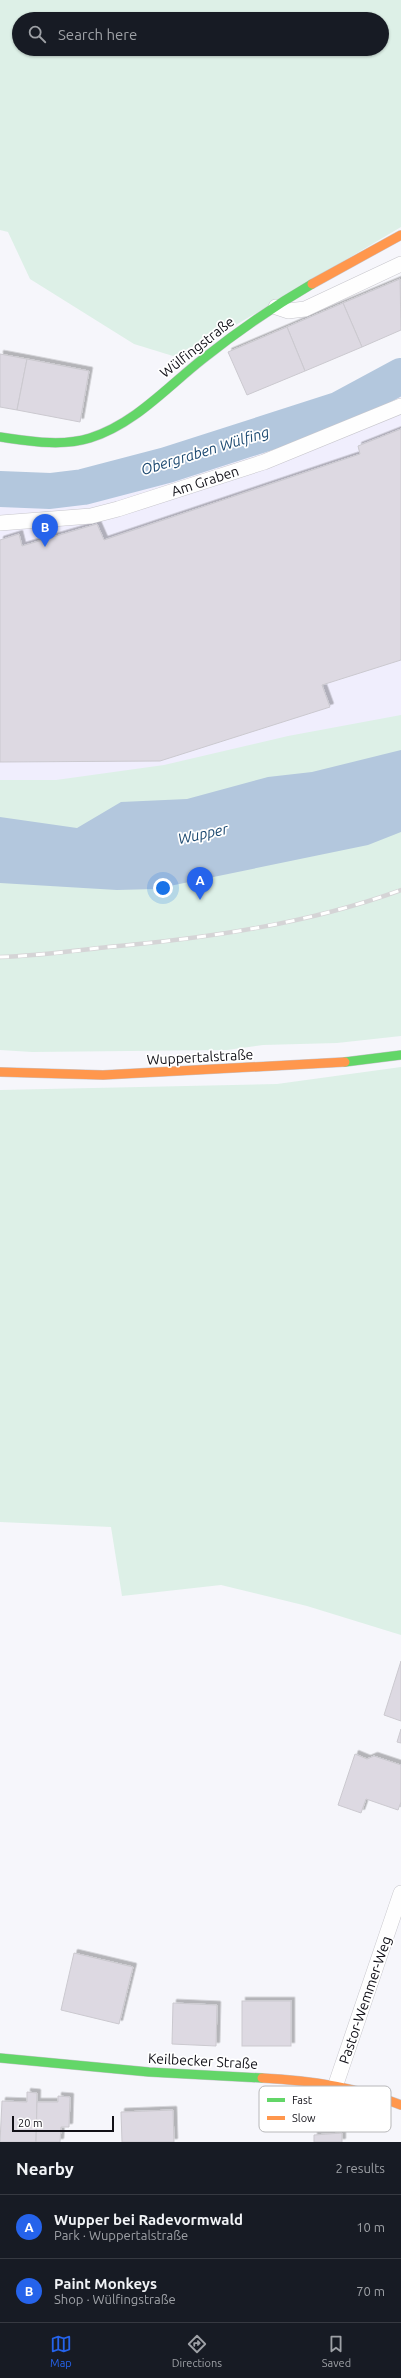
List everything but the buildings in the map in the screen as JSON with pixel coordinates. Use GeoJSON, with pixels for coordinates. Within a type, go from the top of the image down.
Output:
{"type":"FeatureCollection","features":[{"type":"Feature","properties":{"kind":"main road","name":"Wülfingstraße"},"geometry":{"type":"LineString","coordinates":[[0,437],[54,443],[72,442],[105,433],[159,396],[198,362],[276,307],[369,251],[401,235]]}},
{"type":"Feature","properties":{"kind":"main road","name":"Wuppertalstraße"},"geometry":{"type":"LineString","coordinates":[[0,1072],[64,1075],[154,1073],[281,1067],[401,1055]]}},
{"type":"Feature","properties":{"kind":"main road","name":"Keilbecker Straße"},"geometry":{"type":"LineString","coordinates":[[0,2058],[141,2071],[336,2084],[345,2086]]}},
{"type":"Feature","properties":{"kind":"main road","name":"Keilbecker Straße"},"geometry":{"type":"LineString","coordinates":[[391,2101],[401,2105]]}},
{"type":"Feature","properties":{"kind":"lane"},"geometry":{"type":"LineString","coordinates":[[276,307],[288,311],[305,309],[401,264]]}},
{"type":"Feature","properties":{"kind":"lane","name":"Am Graben"},"geometry":{"type":"LineString","coordinates":[[0,523],[92,516],[118,509],[264,462],[401,406]]}},
{"type":"Feature","properties":{"kind":"lane","name":"Pastor-Wemmer-Weg"},"geometry":{"type":"LineString","coordinates":[[336,2084],[401,1893]]}},
{"type":"Feature","properties":{"kind":"shaded area"},"geometry":{"type":"Polygon","coordinates":[[[401,369],[401,728],[0,793],[0,473],[65,478],[353,391],[401,369]]]}},
{"type":"Feature","properties":{"kind":"green space"},"geometry":{"type":"Polygon","coordinates":[[[0,0],[401,0],[401,227],[229,329],[173,356],[134,344],[30,279],[8,232],[0,230],[0,0]]]}},
{"type":"Feature","properties":{"kind":"green space"},"geometry":{"type":"Polygon","coordinates":[[[401,715],[401,1036],[337,1043],[263,1045],[227,1050],[32,1052],[0,1050],[0,780],[56,780],[164,765],[288,736],[401,715]]]}},
{"type":"Feature","properties":{"kind":"green space"},"geometry":{"type":"Polygon","coordinates":[[[401,1067],[401,1635],[307,1606],[221,1585],[122,1596],[111,1527],[0,1522],[0,1090],[277,1084],[401,1067]]]}},
{"type":"Feature","properties":{"kind":"water","name":"Wupper"},"geometry":{"type":"Polygon","coordinates":[[[401,750],[401,832],[368,845],[155,889],[117,890],[0,883],[0,817],[77,828],[121,802],[187,799],[268,777],[312,772],[401,750]]]}},
{"type":"Feature","properties":{"kind":"waterway","name":"Obergraben Wülfing"},"geometry":{"type":"LineString","coordinates":[[0,489],[50,491],[83,487],[167,465],[338,410],[401,376]]}},
{"type":"Feature","properties":{"kind":"railway"},"geometry":{"type":"LineString","coordinates":[[0,957],[183,939],[257,928],[330,912],[401,890]]}},
{"type":"Feature","properties":{"kind":"traffic: fast"},"geometry":{"type":"LineString","coordinates":[[0,437],[56,443],[79,441],[106,432],[122,424],[136,414],[204,358],[243,329],[312,284]]}},
{"type":"Feature","properties":{"kind":"traffic: fast"},"geometry":{"type":"LineString","coordinates":[[345,1062],[401,1055]]}},
{"type":"Feature","properties":{"kind":"traffic: fast"},"geometry":{"type":"LineString","coordinates":[[0,2058],[149,2072],[262,2078]]}},
{"type":"Feature","properties":{"kind":"traffic: slow"},"geometry":{"type":"LineString","coordinates":[[312,284],[401,235]]}},
{"type":"Feature","properties":{"kind":"traffic: slow"},"geometry":{"type":"LineString","coordinates":[[0,1072],[103,1075],[345,1062]]}},
{"type":"Feature","properties":{"kind":"traffic: slow"},"geometry":{"type":"LineString","coordinates":[[262,2078],[333,2086]]}},
{"type":"Feature","properties":{"kind":"traffic: slow"},"geometry":{"type":"LineString","coordinates":[[391,2101],[401,2105]]}},
{"type":"Feature","properties":{"kind":"place","name":"Paint Monkeys"},"geometry":{"type":"Point","coordinates":[45,547]}},
{"type":"Feature","properties":{"kind":"place","name":"Wupper bei Radevormwald"},"geometry":{"type":"Point","coordinates":[200,900]}}]}
